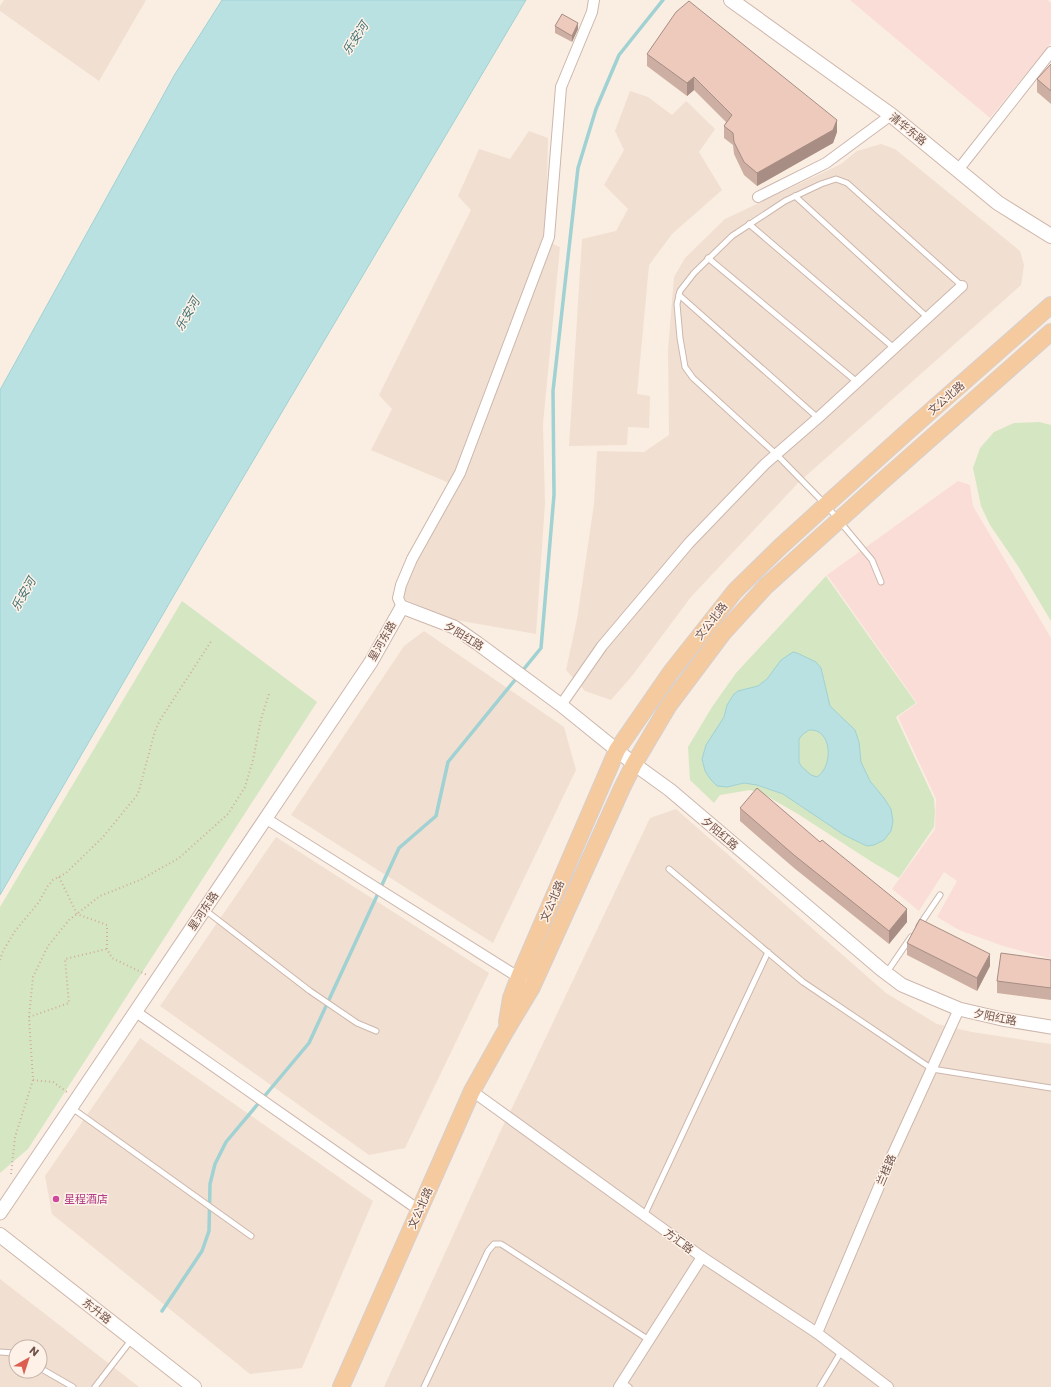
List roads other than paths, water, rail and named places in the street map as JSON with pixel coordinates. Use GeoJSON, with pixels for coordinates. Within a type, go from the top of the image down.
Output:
{"type":"FeatureCollection","features":[{"type":"Feature","properties":{"kind":"main road","name":"清华东路"},"geometry":{"type":"LineString","coordinates":[[731,0],[891,115],[998,203],[1051,236]]}},
{"type":"Feature","properties":{"kind":"main road","name":"文公北路"},"geometry":{"type":"LineString","coordinates":[[505,1032],[511,998],[617,750],[671,672],[735,591],[780,547],[1051,305]]}},
{"type":"Feature","properties":{"kind":"main road","name":"文公北路"},"geometry":{"type":"LineString","coordinates":[[341,1387],[472,1091],[532,987],[622,788],[634,764],[669,705],[723,633],[766,586],[839,519],[1051,332]]}},
{"type":"Feature","properties":{"kind":"main road","name":"东升路"},"geometry":{"type":"LineString","coordinates":[[0,1235],[194,1387]]}},
{"type":"Feature","properties":{"kind":"street"},"geometry":{"type":"LineString","coordinates":[[402,607],[398,598],[401,585],[412,560],[460,473],[549,237],[561,87],[592,12],[594,0]]}},
{"type":"Feature","properties":{"kind":"street"},"geometry":{"type":"LineString","coordinates":[[958,170],[1051,52]]}},
{"type":"Feature","properties":{"kind":"street"},"geometry":{"type":"LineString","coordinates":[[758,196],[826,163],[891,115]]}},
{"type":"Feature","properties":{"kind":"street"},"geometry":{"type":"LineString","coordinates":[[561,705],[602,646],[689,543],[764,464],[818,418],[962,286]]}},
{"type":"Feature","properties":{"kind":"street","name":"夕阳红路"},"geometry":{"type":"LineString","coordinates":[[402,607],[454,627],[561,705],[634,764],[670,790],[902,985],[959,1009],[1002,1019],[1051,1026]]}},
{"type":"Feature","properties":{"kind":"street","name":"星河东路"},"geometry":{"type":"LineString","coordinates":[[0,1213],[371,662],[402,607]]}},
{"type":"Feature","properties":{"kind":"street"},"geometry":{"type":"LineString","coordinates":[[265,818],[532,987]]}},
{"type":"Feature","properties":{"kind":"street","name":"兰桂路"},"geometry":{"type":"LineString","coordinates":[[817,1333],[891,1158],[959,1009]]}},
{"type":"Feature","properties":{"kind":"street"},"geometry":{"type":"LineString","coordinates":[[136,1012],[419,1210]]}},
{"type":"Feature","properties":{"kind":"street","name":"方汇路"},"geometry":{"type":"LineString","coordinates":[[472,1091],[702,1257],[817,1333],[888,1387]]}},
{"type":"Feature","properties":{"kind":"street"},"geometry":{"type":"LineString","coordinates":[[624,1385],[649,1340],[702,1257]]}},
{"type":"Feature","properties":{"kind":"lane"},"geometry":{"type":"LineString","coordinates":[[882,582],[872,560],[839,519],[776,454],[693,378],[685,367],[678,324],[677,304],[680,291],[708,258],[732,236],[785,201],[821,184],[836,179],[847,183],[962,286]]}},
{"type":"Feature","properties":{"kind":"lane"},"geometry":{"type":"LineString","coordinates":[[795,196],[928,317]]}},
{"type":"Feature","properties":{"kind":"lane"},"geometry":{"type":"LineString","coordinates":[[749,224],[894,348]]}},
{"type":"Feature","properties":{"kind":"lane"},"geometry":{"type":"LineString","coordinates":[[708,258],[857,382]]}},
{"type":"Feature","properties":{"kind":"lane"},"geometry":{"type":"LineString","coordinates":[[679,295],[818,418]]}},
{"type":"Feature","properties":{"kind":"lane"},"geometry":{"type":"LineString","coordinates":[[670,869],[803,982],[932,1069],[1051,1088]]}},
{"type":"Feature","properties":{"kind":"lane"},"geometry":{"type":"LineString","coordinates":[[918,928],[940,896]]}},
{"type":"Feature","properties":{"kind":"lane"},"geometry":{"type":"LineString","coordinates":[[204,910],[321,999],[358,1023],[376,1030]]}},
{"type":"Feature","properties":{"kind":"lane"},"geometry":{"type":"LineString","coordinates":[[886,973],[913,934]]}},
{"type":"Feature","properties":{"kind":"lane"},"geometry":{"type":"LineString","coordinates":[[644,1216],[768,952]]}},
{"type":"Feature","properties":{"kind":"lane"},"geometry":{"type":"LineString","coordinates":[[74,1103],[202,1201],[251,1236]]}},
{"type":"Feature","properties":{"kind":"lane"},"geometry":{"type":"LineString","coordinates":[[424,1387],[488,1251],[494,1244],[501,1244],[649,1340]]}},
{"type":"Feature","properties":{"kind":"lane"},"geometry":{"type":"LineString","coordinates":[[95,1387],[132,1339]]}},
{"type":"Feature","properties":{"kind":"lane"},"geometry":{"type":"LineString","coordinates":[[820,1387],[842,1352]]}},
{"type":"Feature","properties":{"kind":"lane"},"geometry":{"type":"LineString","coordinates":[[48,1373],[73,1387]]}},
{"type":"Feature","properties":{"kind":"water","name":"乐安河"},"geometry":{"type":"Polygon","coordinates":[[[222,0],[526,0],[202,547],[0,895],[0,390],[175,74],[222,0]]]}},
{"type":"Feature","properties":{"kind":"water"},"geometry":{"type":"Polygon","coordinates":[[[793,652],[816,662],[821,668],[830,706],[855,730],[859,742],[861,762],[870,781],[891,809],[893,821],[891,831],[884,840],[874,845],[867,846],[844,835],[783,794],[757,785],[744,783],[727,787],[717,786],[705,771],[702,759],[706,745],[724,717],[727,705],[734,694],[738,691],[758,686],[767,679],[781,660],[793,652]],[[809,730],[799,739],[799,762],[801,766],[811,775],[817,777],[826,765],[828,749],[826,741],[817,731],[809,730]]]}},
{"type":"Feature","properties":{"kind":"waterway"},"geometry":{"type":"LineString","coordinates":[[162,1311],[202,1251],[209,1231],[210,1184],[215,1164],[226,1142],[309,1043],[399,848],[436,816],[448,762],[541,648],[554,495],[553,391],[578,168],[596,109],[619,55],[663,0]]}},
{"type":"Feature","properties":{"kind":"place","name":"星程酒店"},"geometry":{"type":"Point","coordinates":[56,1199]}}]}
